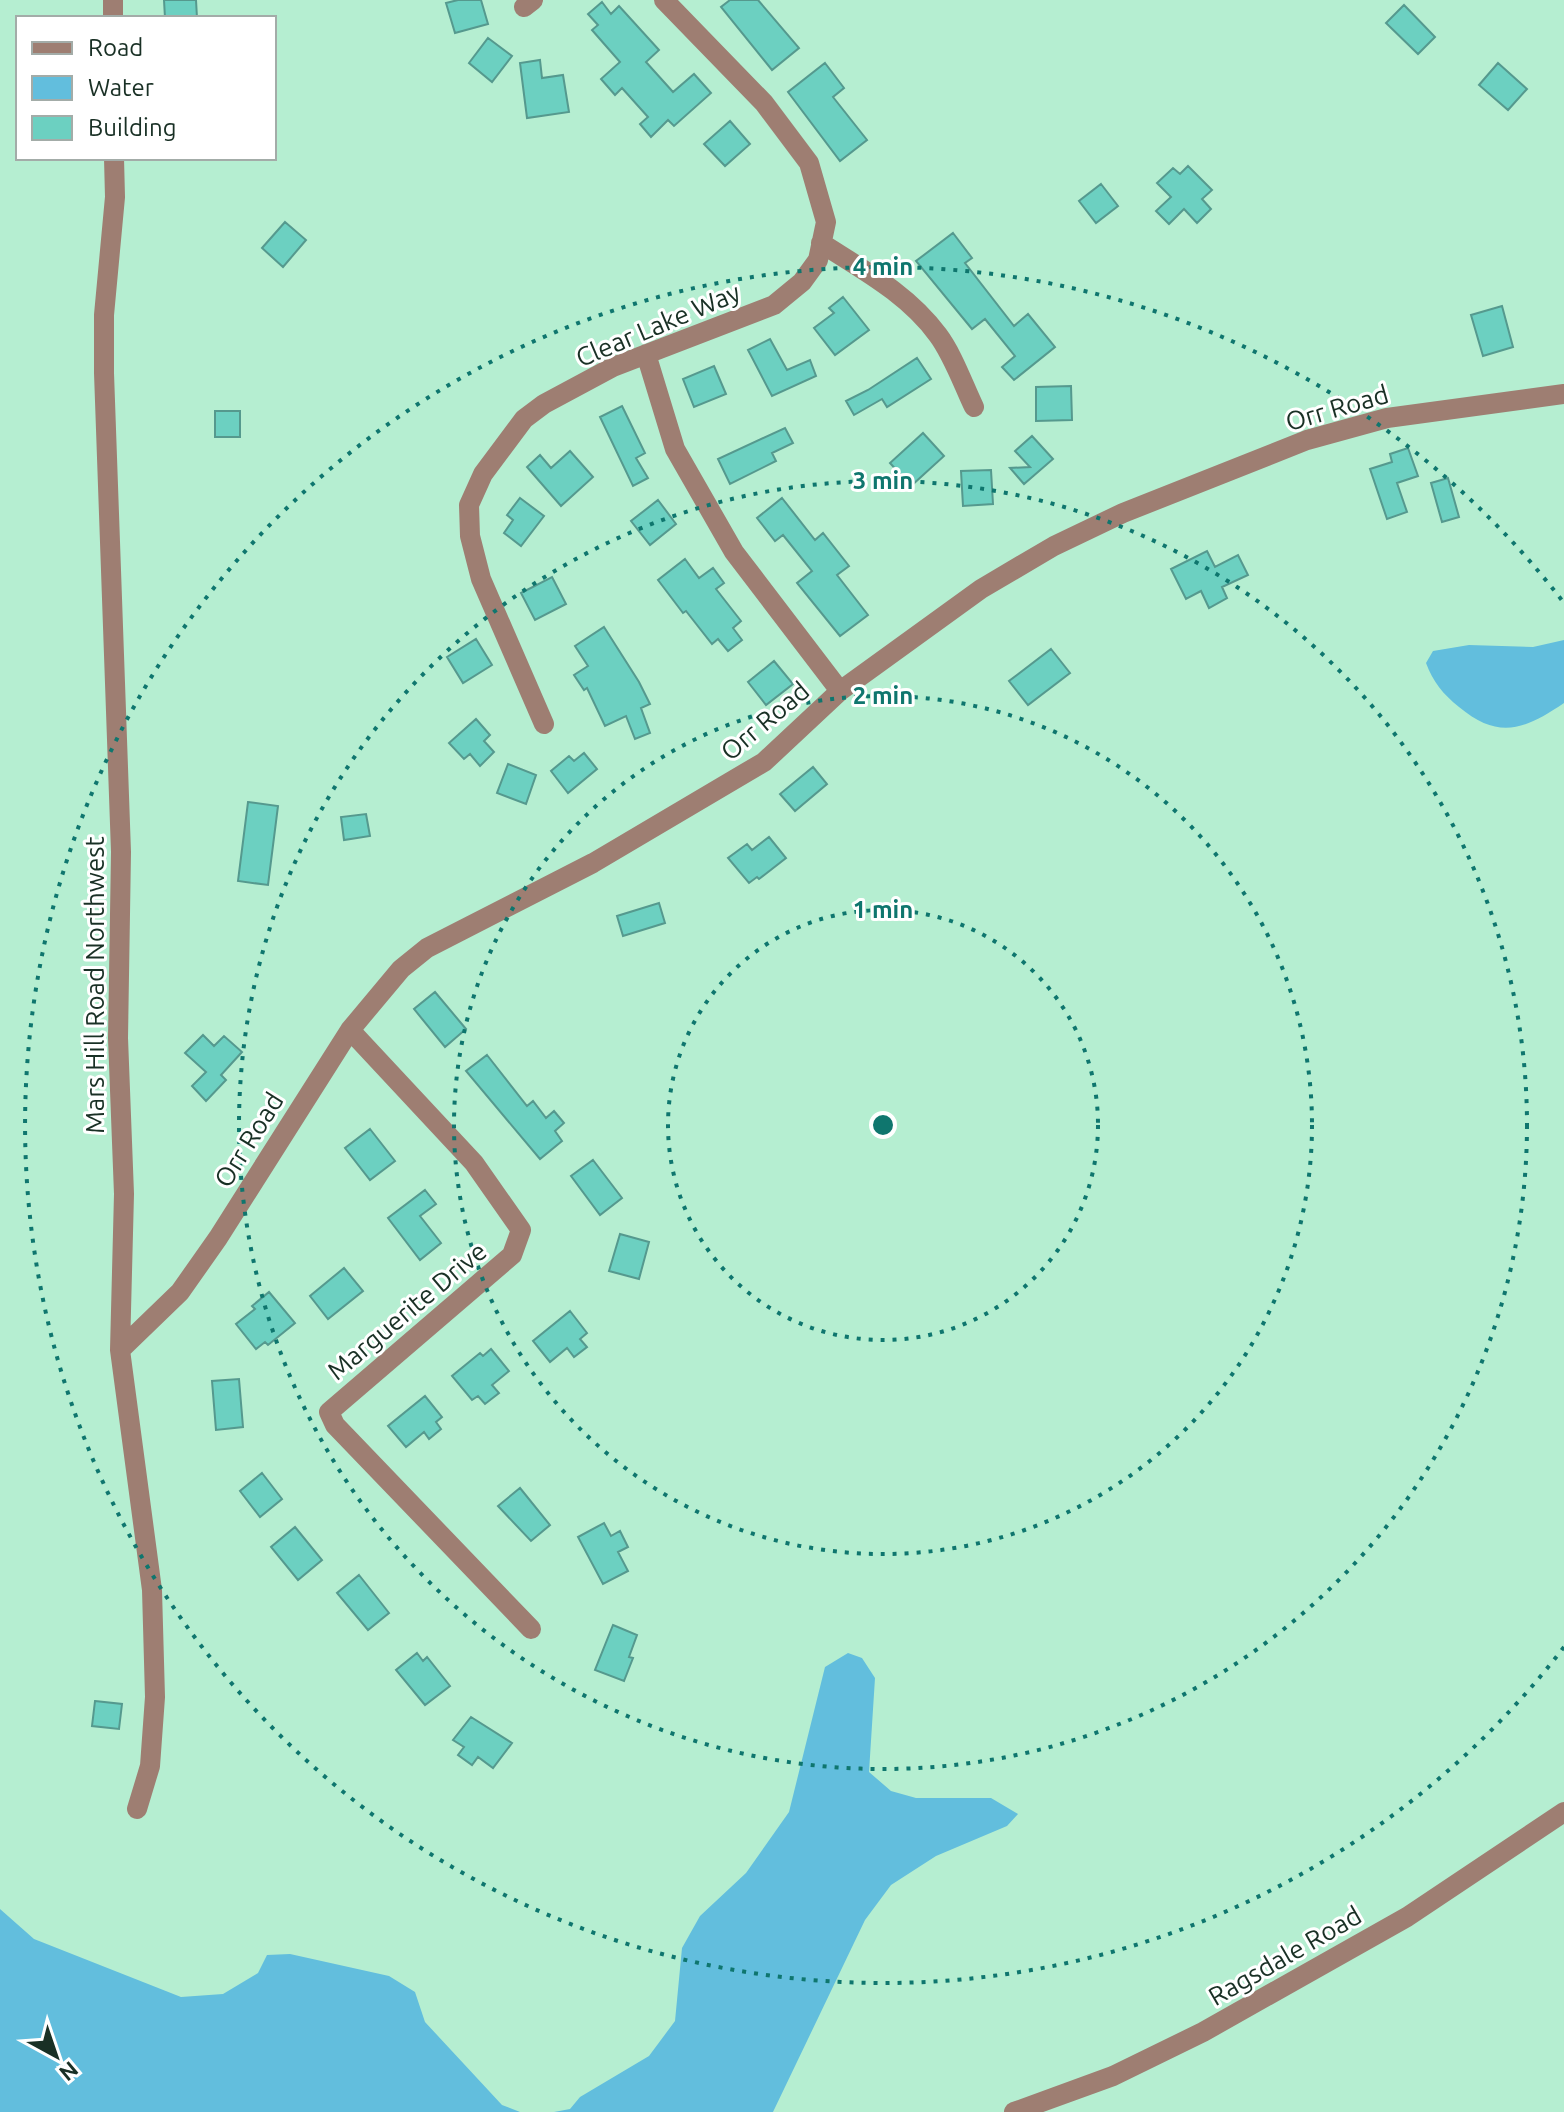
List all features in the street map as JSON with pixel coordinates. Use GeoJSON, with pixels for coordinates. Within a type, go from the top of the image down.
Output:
{"type":"FeatureCollection","features":[{"type":"Feature","properties":{"kind":"street","name":"Clear Lake Way"},"geometry":{"type":"LineString","coordinates":[[544,724],[481,579],[470,536],[469,505],[483,474],[524,419],[544,404],[599,374],[774,305],[802,282],[818,260],[826,222],[809,163],[764,103],[664,0]]}},
{"type":"Feature","properties":{"kind":"street","name":"Mars Hill Road Northwest"},"geometry":{"type":"LineString","coordinates":[[114,160],[115,197],[104,344],[121,852],[118,1038],[124,1194],[120,1350],[152,1590],[155,1697],[150,1766],[137,1809]]}},
{"type":"Feature","properties":{"kind":"street"},"geometry":{"type":"LineString","coordinates":[[821,243],[892,289],[918,310],[940,337],[974,407]]}},
{"type":"Feature","properties":{"kind":"street"},"geometry":{"type":"LineString","coordinates":[[646,354],[675,449],[682,462],[734,552],[840,691]]}},
{"type":"Feature","properties":{"kind":"street","name":"Orr Road"},"geometry":{"type":"LineString","coordinates":[[120,1350],[180,1292],[218,1238],[350,1030],[401,969],[427,948],[593,863],[764,762],[840,691],[981,589],[1054,546],[1123,513],[1307,440],[1387,418],[1564,394]]}},
{"type":"Feature","properties":{"kind":"street","name":"Marguerite Drive"},"geometry":{"type":"LineString","coordinates":[[350,1030],[474,1163],[521,1230],[512,1255],[329,1412],[335,1425],[531,1629]]}},
{"type":"Feature","properties":{"kind":"street","name":"Ragsdale Road"},"geometry":{"type":"LineString","coordinates":[[1014,2112],[1113,2076],[1203,2032],[1407,1917],[1564,1812]]}},
{"type":"Feature","properties":{"kind":"water"},"geometry":{"type":"Polygon","coordinates":[[[1564,640],[1564,703],[1536,720],[1512,728],[1487,724],[1459,707],[1439,687],[1426,663],[1433,651],[1469,645],[1533,647],[1564,640]]]}},
{"type":"Feature","properties":{"kind":"water"},"geometry":{"type":"Polygon","coordinates":[[[848,1653],[862,1658],[875,1678],[869,1772],[891,1791],[916,1798],[991,1798],[1018,1814],[1007,1826],[936,1856],[891,1885],[865,1920],[773,2112],[554,2112],[570,2109],[580,2097],[649,2056],[675,2021],[682,1948],[700,1916],[746,1873],[789,1812],[825,1667],[848,1653]]]}},
{"type":"Feature","properties":{"kind":"water"},"geometry":{"type":"Polygon","coordinates":[[[0,1909],[34,1939],[181,1997],[223,1994],[258,1973],[267,1955],[290,1954],[389,1976],[415,1992],[425,2022],[502,2105],[520,2112],[0,2112],[0,1909]]]}},
{"type":"Feature","properties":{"kind":"building"},"geometry":{"type":"Polygon","coordinates":[[[164,0],[196,0],[197,16],[165,16],[164,0]]]}},
{"type":"Feature","properties":{"kind":"building"},"geometry":{"type":"Polygon","coordinates":[[[481,0],[488,24],[455,33],[446,3],[481,0]]]}},
{"type":"Feature","properties":{"kind":"building"},"geometry":{"type":"Polygon","coordinates":[[[730,0],[758,0],[799,48],[772,70],[721,7],[730,0]]]}},
{"type":"Feature","properties":{"kind":"building"},"geometry":{"type":"Polygon","coordinates":[[[602,2],[611,14],[619,6],[659,50],[646,62],[673,92],[694,74],[711,93],[674,126],[668,120],[651,137],[640,124],[648,117],[622,88],[615,95],[601,79],[620,62],[592,30],[598,25],[588,14],[602,2]]]}},
{"type":"Feature","properties":{"kind":"building"},"geometry":{"type":"Polygon","coordinates":[[[1404,5],[1435,37],[1418,54],[1386,23],[1404,5]]]}},
{"type":"Feature","properties":{"kind":"building"},"geometry":{"type":"Polygon","coordinates":[[[488,38],[512,56],[492,82],[469,63],[488,38]]]}},
{"type":"Feature","properties":{"kind":"building"},"geometry":{"type":"Polygon","coordinates":[[[540,60],[542,78],[563,75],[569,112],[527,118],[520,63],[540,60]]]}},
{"type":"Feature","properties":{"kind":"building"},"geometry":{"type":"Polygon","coordinates":[[[825,63],[844,88],[833,97],[867,140],[840,161],[788,92],[825,63]]]}},
{"type":"Feature","properties":{"kind":"building"},"geometry":{"type":"Polygon","coordinates":[[[1498,63],[1527,89],[1508,110],[1479,85],[1498,63]]]}},
{"type":"Feature","properties":{"kind":"building"},"geometry":{"type":"Polygon","coordinates":[[[730,121],[750,144],[725,166],[704,144],[730,121]]]}},
{"type":"Feature","properties":{"kind":"building"},"geometry":{"type":"Polygon","coordinates":[[[1188,166],[1212,190],[1202,199],[1211,209],[1197,223],[1184,209],[1169,224],[1156,211],[1171,197],[1157,183],[1173,168],[1180,174],[1188,166]]]}},
{"type":"Feature","properties":{"kind":"building"},"geometry":{"type":"Polygon","coordinates":[[[1101,184],[1118,206],[1096,223],[1079,201],[1101,184]]]}},
{"type":"Feature","properties":{"kind":"building"},"geometry":{"type":"Polygon","coordinates":[[[285,222],[306,240],[283,267],[262,248],[285,222]]]}},
{"type":"Feature","properties":{"kind":"building"},"geometry":{"type":"Polygon","coordinates":[[[953,233],[972,258],[965,263],[1014,326],[1028,314],[1055,347],[1014,380],[1002,367],[1015,356],[985,319],[972,329],[916,261],[953,233]]]}},
{"type":"Feature","properties":{"kind":"building"},"geometry":{"type":"Polygon","coordinates":[[[843,297],[869,330],[835,355],[814,328],[834,313],[829,308],[843,297]]]}},
{"type":"Feature","properties":{"kind":"building"},"geometry":{"type":"Polygon","coordinates":[[[1502,306],[1513,347],[1483,356],[1471,315],[1502,306]]]}},
{"type":"Feature","properties":{"kind":"building"},"geometry":{"type":"Polygon","coordinates":[[[770,339],[787,370],[810,360],[816,376],[772,396],[748,350],[770,339]]]}},
{"type":"Feature","properties":{"kind":"building"},"geometry":{"type":"Polygon","coordinates":[[[917,358],[931,379],[887,407],[882,399],[854,415],[846,401],[917,358]]]}},
{"type":"Feature","properties":{"kind":"building"},"geometry":{"type":"Polygon","coordinates":[[[714,366],[726,394],[694,407],[683,379],[714,366]]]}},
{"type":"Feature","properties":{"kind":"building"},"geometry":{"type":"Polygon","coordinates":[[[1071,386],[1072,420],[1036,421],[1036,387],[1071,386]]]}},
{"type":"Feature","properties":{"kind":"building"},"geometry":{"type":"Polygon","coordinates":[[[622,406],[645,453],[636,458],[648,478],[633,486],[600,417],[622,406]]]}},
{"type":"Feature","properties":{"kind":"building"},"geometry":{"type":"Polygon","coordinates":[[[215,411],[240,411],[240,437],[215,437],[215,411]]]}},
{"type":"Feature","properties":{"kind":"building"},"geometry":{"type":"Polygon","coordinates":[[[785,428],[793,443],[772,453],[776,461],[730,484],[718,459],[785,428]]]}},
{"type":"Feature","properties":{"kind":"building"},"geometry":{"type":"Polygon","coordinates":[[[923,433],[944,456],[911,486],[890,463],[923,433]]]}},
{"type":"Feature","properties":{"kind":"building"},"geometry":{"type":"Polygon","coordinates":[[[1032,436],[1053,459],[1024,484],[1010,468],[1030,467],[1015,451],[1032,436]]]}},
{"type":"Feature","properties":{"kind":"building"},"geometry":{"type":"Polygon","coordinates":[[[1408,448],[1418,476],[1397,483],[1407,512],[1387,519],[1370,469],[1392,462],[1390,454],[1408,448]]]}},
{"type":"Feature","properties":{"kind":"building"},"geometry":{"type":"Polygon","coordinates":[[[570,451],[593,477],[561,506],[527,467],[540,455],[551,468],[570,451]]]}},
{"type":"Feature","properties":{"kind":"building"},"geometry":{"type":"Polygon","coordinates":[[[991,470],[993,504],[963,506],[961,471],[991,470]]]}},
{"type":"Feature","properties":{"kind":"building"},"geometry":{"type":"Polygon","coordinates":[[[1448,478],[1459,517],[1442,522],[1431,483],[1448,478]]]}},
{"type":"Feature","properties":{"kind":"building"},"geometry":{"type":"Polygon","coordinates":[[[520,498],[544,516],[521,546],[504,533],[513,520],[507,515],[520,498]]]}},
{"type":"Feature","properties":{"kind":"building"},"geometry":{"type":"Polygon","coordinates":[[[782,498],[815,540],[823,533],[849,566],[837,575],[868,615],[840,636],[797,583],[812,571],[783,535],[775,541],[757,518],[782,498]]]}},
{"type":"Feature","properties":{"kind":"building"},"geometry":{"type":"Polygon","coordinates":[[[658,500],[676,524],[650,545],[631,521],[658,500]]]}},
{"type":"Feature","properties":{"kind":"building"},"geometry":{"type":"Polygon","coordinates":[[[1207,551],[1215,567],[1238,555],[1248,575],[1222,587],[1227,598],[1209,608],[1201,591],[1186,599],[1171,569],[1207,551]]]}},
{"type":"Feature","properties":{"kind":"building"},"geometry":{"type":"Polygon","coordinates":[[[685,559],[699,578],[713,568],[724,583],[716,589],[741,621],[733,628],[742,640],[728,651],[718,639],[712,644],[658,580],[685,559]]]}},
{"type":"Feature","properties":{"kind":"building"},"geometry":{"type":"Polygon","coordinates":[[[552,577],[566,604],[535,620],[521,593],[552,577]]]}},
{"type":"Feature","properties":{"kind":"building"},"geometry":{"type":"Polygon","coordinates":[[[604,627],[650,704],[641,708],[650,733],[635,739],[626,716],[605,726],[587,688],[584,690],[574,675],[588,666],[575,646],[604,627]]]}},
{"type":"Feature","properties":{"kind":"building"},"geometry":{"type":"Polygon","coordinates":[[[476,639],[492,665],[463,683],[447,657],[476,639]]]}},
{"type":"Feature","properties":{"kind":"building"},"geometry":{"type":"Polygon","coordinates":[[[1051,649],[1070,673],[1028,705],[1009,681],[1051,649]]]}},
{"type":"Feature","properties":{"kind":"building"},"geometry":{"type":"Polygon","coordinates":[[[774,661],[793,684],[766,705],[748,682],[774,661]]]}},
{"type":"Feature","properties":{"kind":"building"},"geometry":{"type":"Polygon","coordinates":[[[476,719],[490,735],[484,741],[494,752],[480,766],[470,754],[464,759],[449,743],[476,719]]]}},
{"type":"Feature","properties":{"kind":"building"},"geometry":{"type":"Polygon","coordinates":[[[584,753],[597,769],[568,793],[551,771],[569,756],[574,761],[584,753]]]}},
{"type":"Feature","properties":{"kind":"building"},"geometry":{"type":"Polygon","coordinates":[[[508,764],[536,775],[526,804],[497,793],[508,764]]]}},
{"type":"Feature","properties":{"kind":"building"},"geometry":{"type":"Polygon","coordinates":[[[813,767],[827,784],[795,811],[780,794],[813,767]]]}},
{"type":"Feature","properties":{"kind":"building"},"geometry":{"type":"Polygon","coordinates":[[[248,802],[278,806],[268,885],[238,881],[248,802]]]}},
{"type":"Feature","properties":{"kind":"building"},"geometry":{"type":"Polygon","coordinates":[[[366,814],[370,836],[344,840],[341,817],[366,814]]]}},
{"type":"Feature","properties":{"kind":"building"},"geometry":{"type":"Polygon","coordinates":[[[769,837],[786,858],[749,883],[728,858],[747,844],[752,850],[769,837]]]}},
{"type":"Feature","properties":{"kind":"building"},"geometry":{"type":"Polygon","coordinates":[[[659,903],[665,923],[623,936],[617,916],[659,903]]]}},
{"type":"Feature","properties":{"kind":"building"},"geometry":{"type":"Polygon","coordinates":[[[435,992],[466,1029],[445,1047],[414,1009],[435,992]]]}},
{"type":"Feature","properties":{"kind":"building"},"geometry":{"type":"Polygon","coordinates":[[[203,1035],[214,1046],[224,1036],[242,1052],[221,1075],[226,1080],[206,1101],[192,1086],[206,1072],[185,1053],[203,1035]]]}},
{"type":"Feature","properties":{"kind":"building"},"geometry":{"type":"Polygon","coordinates":[[[487,1055],[527,1106],[533,1101],[546,1118],[554,1111],[564,1123],[555,1131],[562,1141],[540,1159],[466,1071],[487,1055]]]}},
{"type":"Feature","properties":{"kind":"building"},"geometry":{"type":"Polygon","coordinates":[[[370,1129],[395,1161],[370,1180],[345,1148],[370,1129]]]}},
{"type":"Feature","properties":{"kind":"building"},"geometry":{"type":"Polygon","coordinates":[[[593,1160],[622,1198],[600,1215],[571,1176],[593,1160]]]}},
{"type":"Feature","properties":{"kind":"building"},"geometry":{"type":"Polygon","coordinates":[[[425,1190],[436,1204],[420,1216],[441,1243],[420,1260],[388,1218],[425,1190]]]}},
{"type":"Feature","properties":{"kind":"building"},"geometry":{"type":"Polygon","coordinates":[[[620,1234],[649,1242],[639,1279],[609,1271],[620,1234]]]}},
{"type":"Feature","properties":{"kind":"building"},"geometry":{"type":"Polygon","coordinates":[[[344,1268],[363,1291],[328,1319],[310,1296],[344,1268]]]}},
{"type":"Feature","properties":{"kind":"building"},"geometry":{"type":"Polygon","coordinates":[[[269,1292],[295,1323],[268,1345],[265,1342],[256,1349],[236,1324],[255,1309],[252,1306],[269,1292]]]}},
{"type":"Feature","properties":{"kind":"building"},"geometry":{"type":"Polygon","coordinates":[[[570,1311],[587,1333],[580,1339],[587,1347],[574,1357],[567,1348],[550,1362],[533,1341],[570,1311]]]}},
{"type":"Feature","properties":{"kind":"building"},"geometry":{"type":"Polygon","coordinates":[[[491,1349],[509,1371],[492,1385],[499,1393],[485,1404],[478,1396],[472,1400],[452,1376],[480,1353],[483,1356],[491,1349]]]}},
{"type":"Feature","properties":{"kind":"building"},"geometry":{"type":"Polygon","coordinates":[[[239,1379],[243,1427],[216,1430],[212,1381],[239,1379]]]}},
{"type":"Feature","properties":{"kind":"building"},"geometry":{"type":"Polygon","coordinates":[[[425,1396],[442,1417],[436,1422],[441,1429],[429,1439],[424,1432],[406,1447],[388,1426],[425,1396]]]}},
{"type":"Feature","properties":{"kind":"building"},"geometry":{"type":"Polygon","coordinates":[[[262,1473],[282,1499],[260,1517],[240,1491],[262,1473]]]}},
{"type":"Feature","properties":{"kind":"building"},"geometry":{"type":"Polygon","coordinates":[[[520,1488],[550,1525],[531,1541],[498,1506],[520,1488]]]}},
{"type":"Feature","properties":{"kind":"building"},"geometry":{"type":"Polygon","coordinates":[[[604,1523],[611,1536],[620,1531],[628,1547],[618,1552],[628,1571],[603,1584],[578,1537],[604,1523]]]}},
{"type":"Feature","properties":{"kind":"building"},"geometry":{"type":"Polygon","coordinates":[[[295,1527],[322,1560],[298,1580],[271,1547],[295,1527]]]}},
{"type":"Feature","properties":{"kind":"building"},"geometry":{"type":"Polygon","coordinates":[[[359,1575],[389,1613],[368,1630],[337,1593],[359,1575]]]}},
{"type":"Feature","properties":{"kind":"building"},"geometry":{"type":"Polygon","coordinates":[[[613,1625],[637,1635],[629,1657],[633,1658],[624,1681],[595,1670],[613,1625]]]}},
{"type":"Feature","properties":{"kind":"building"},"geometry":{"type":"Polygon","coordinates":[[[417,1653],[423,1661],[427,1657],[450,1686],[425,1705],[396,1670],[417,1653]]]}},
{"type":"Feature","properties":{"kind":"building"},"geometry":{"type":"Polygon","coordinates":[[[95,1701],[122,1704],[119,1729],[92,1726],[95,1701]]]}},
{"type":"Feature","properties":{"kind":"building"},"geometry":{"type":"Polygon","coordinates":[[[471,1717],[512,1743],[493,1768],[478,1757],[472,1765],[458,1755],[464,1747],[453,1740],[471,1717]]]}}]}
